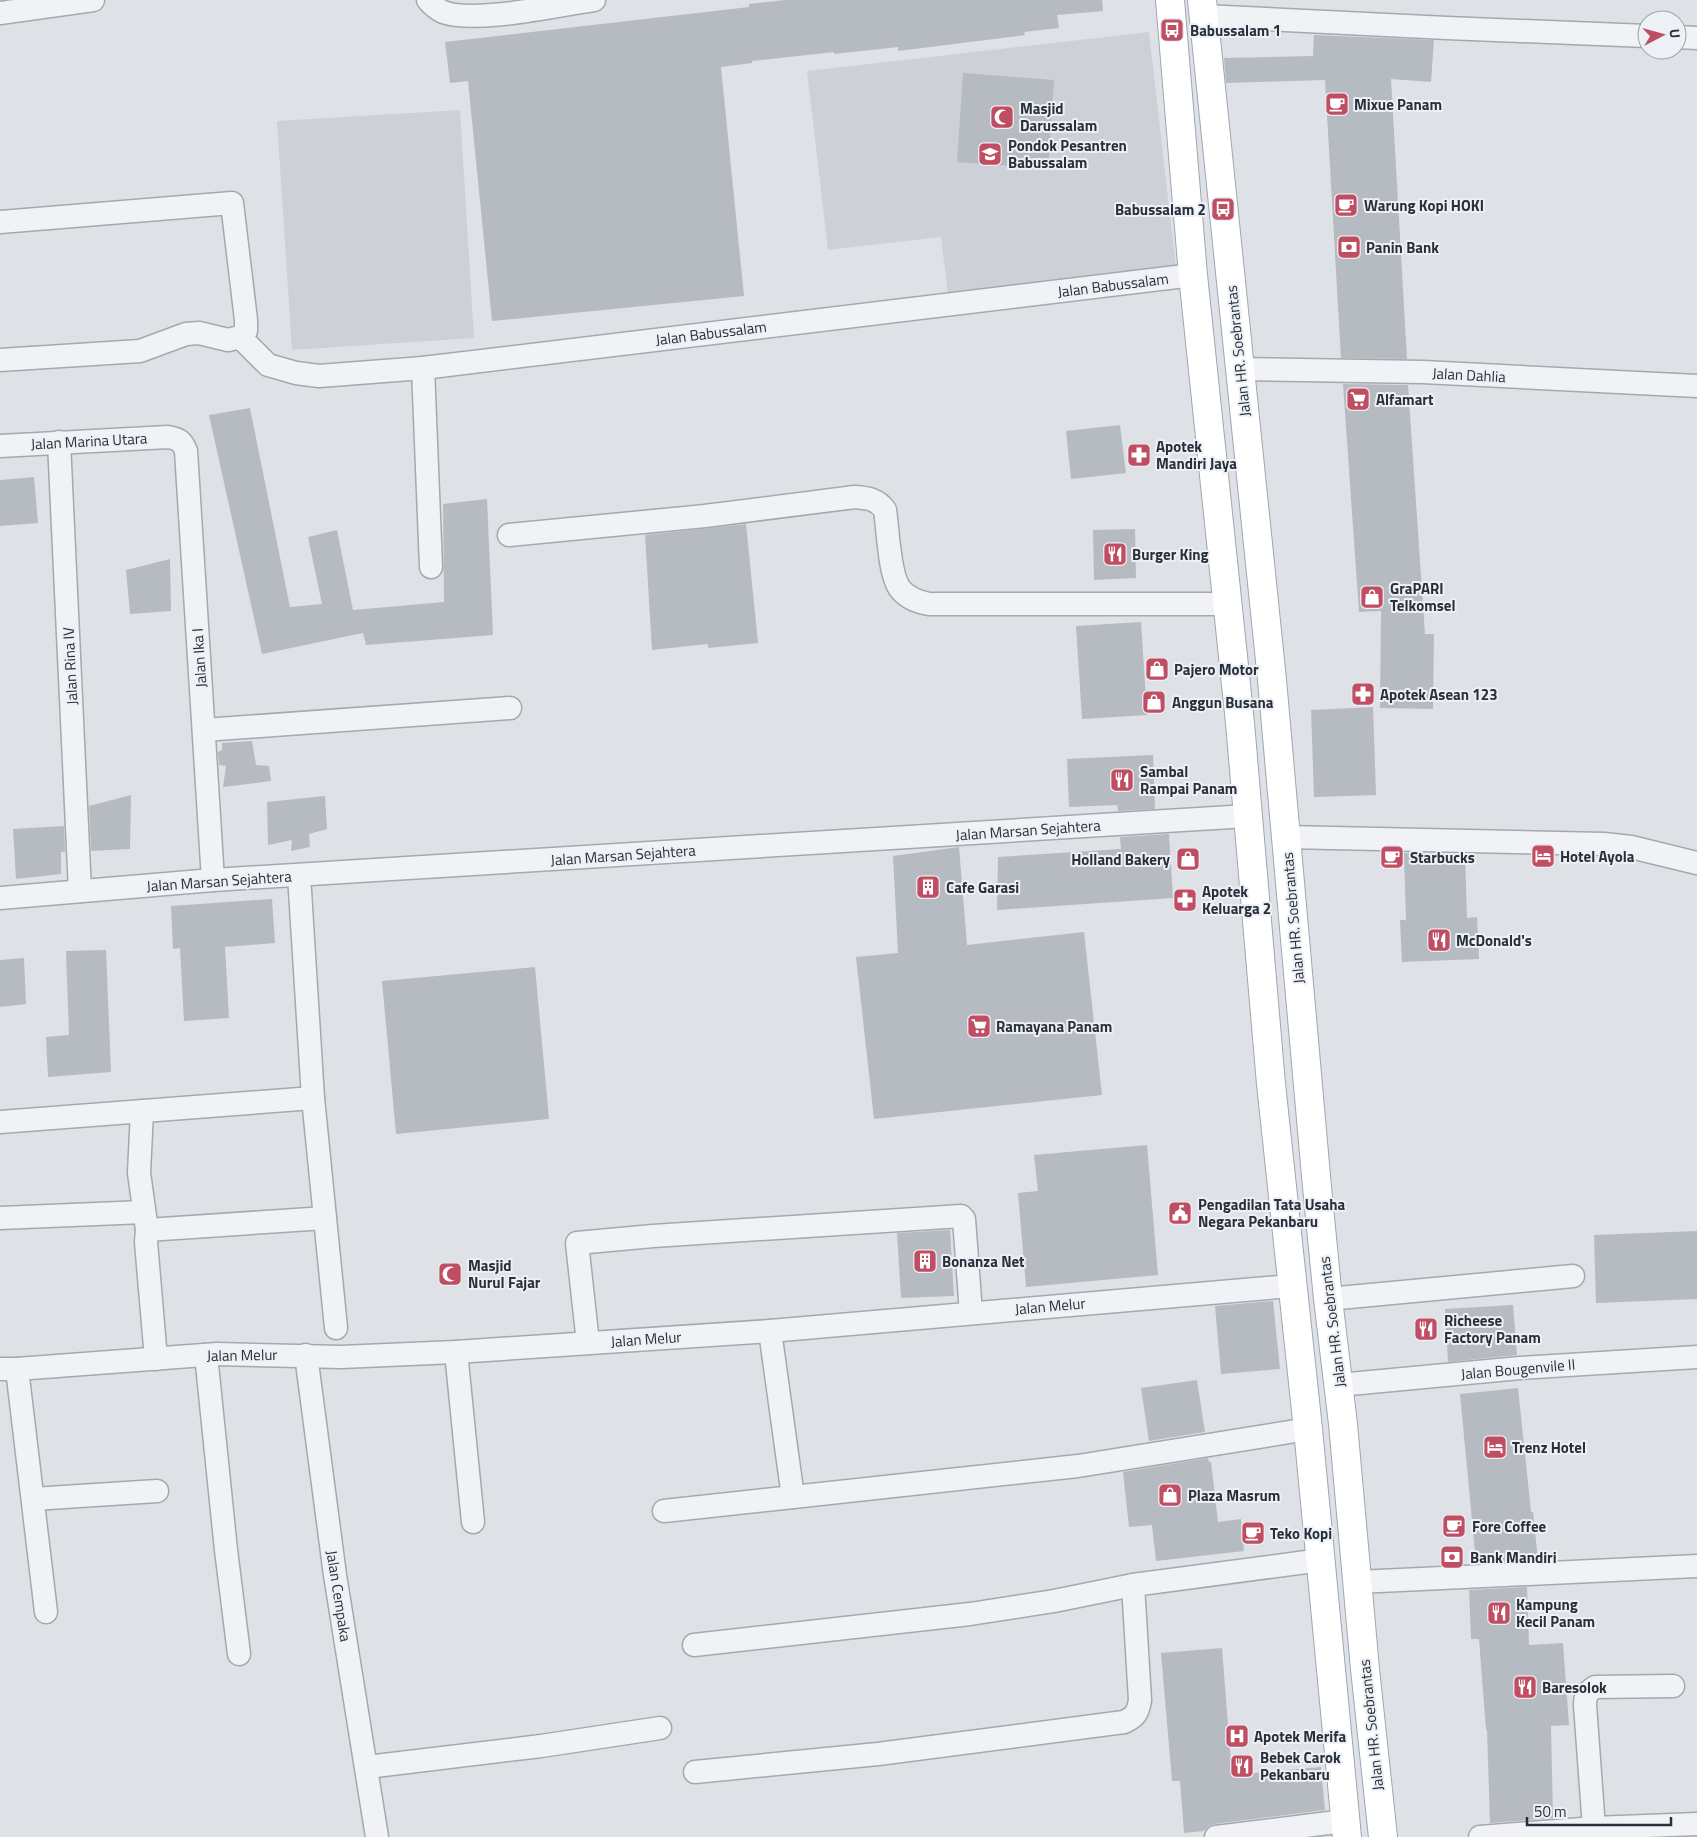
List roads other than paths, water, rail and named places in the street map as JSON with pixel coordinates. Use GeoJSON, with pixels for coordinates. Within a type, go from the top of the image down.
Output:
{"type":"FeatureCollection","features":[{"type":"Feature","properties":{"kind":"main road"},"geometry":{"type":"LineString","coordinates":[[1170,0],[1193,275],[1240,723],[1291,1286],[1308,1429],[1346,1829]]}},
{"type":"Feature","properties":{"kind":"main road","name":"Jalan HR. Soebrantas"},"geometry":{"type":"LineString","coordinates":[[1203,8],[1272,680],[1328,1299],[1339,1385],[1365,1669],[1383,1837]]}},
{"type":"Feature","properties":{"kind":"main road"},"geometry":{"type":"LineString","coordinates":[[1204,374],[1240,369]]}},
{"type":"Feature","properties":{"kind":"main road"},"geometry":{"type":"LineString","coordinates":[[1213,461],[1248,458]]}},
{"type":"Feature","properties":{"kind":"street"},"geometry":{"type":"LineString","coordinates":[[0,13],[88,0]]}},
{"type":"Feature","properties":{"kind":"street"},"geometry":{"type":"LineString","coordinates":[[428,0],[434,7],[444,12],[468,16],[490,8],[594,0]]}},
{"type":"Feature","properties":{"kind":"street"},"geometry":{"type":"LineString","coordinates":[[1203,8],[1447,28],[1637,36]]}},
{"type":"Feature","properties":{"kind":"street"},"geometry":{"type":"LineString","coordinates":[[0,222],[232,203],[246,320],[246,330],[240,337],[228,340],[199,333],[186,334],[140,351],[0,360]]}},
{"type":"Feature","properties":{"kind":"street","name":"Jalan Babussalam"},"geometry":{"type":"LineString","coordinates":[[240,337],[268,365],[296,373],[320,376],[423,368],[1193,275]]}},
{"type":"Feature","properties":{"kind":"street"},"geometry":{"type":"LineString","coordinates":[[423,368],[431,567]]}},
{"type":"Feature","properties":{"kind":"street","name":"Jalan Dahlia"},"geometry":{"type":"LineString","coordinates":[[1240,369],[1423,372],[1697,386]]}},
{"type":"Feature","properties":{"kind":"street","name":"Jalan Marina Utara"},"geometry":{"type":"LineString","coordinates":[[0,446],[168,437],[178,439]]}},
{"type":"Feature","properties":{"kind":"street","name":"Jalan Ika I"},"geometry":{"type":"LineString","coordinates":[[178,439],[183,443],[186,451],[213,880]]}},
{"type":"Feature","properties":{"kind":"street","name":"Jalan Rina IV"},"geometry":{"type":"LineString","coordinates":[[59,442],[80,892]]}},
{"type":"Feature","properties":{"kind":"street"},"geometry":{"type":"LineString","coordinates":[[509,535],[705,516],[855,497],[869,498],[879,501],[885,510],[894,578],[901,590],[915,601],[929,604],[1228,604]]}},
{"type":"Feature","properties":{"kind":"street"},"geometry":{"type":"LineString","coordinates":[[204,730],[510,708]]}},
{"type":"Feature","properties":{"kind":"street","name":"Jalan Marsan Sejahtera"},"geometry":{"type":"LineString","coordinates":[[0,898],[213,880],[1247,816]]}},
{"type":"Feature","properties":{"kind":"street"},"geometry":{"type":"LineString","coordinates":[[1286,837],[1604,844],[1631,847],[1697,863]]}},
{"type":"Feature","properties":{"kind":"street"},"geometry":{"type":"LineString","coordinates":[[298,875],[313,1098],[336,1328]]}},
{"type":"Feature","properties":{"kind":"street"},"geometry":{"type":"LineString","coordinates":[[0,1122],[313,1098]]}},
{"type":"Feature","properties":{"kind":"street"},"geometry":{"type":"LineString","coordinates":[[142,1110],[139,1173],[146,1221],[146,1242],[156,1359]]}},
{"type":"Feature","properties":{"kind":"street"},"geometry":{"type":"LineString","coordinates":[[588,1343],[577,1243],[653,1236],[962,1216],[964,1219],[971,1313]]}},
{"type":"Feature","properties":{"kind":"street"},"geometry":{"type":"LineString","coordinates":[[0,1218],[146,1221],[325,1218]]}},
{"type":"Feature","properties":{"kind":"street"},"geometry":{"type":"LineString","coordinates":[[1328,1299],[1573,1276]]}},
{"type":"Feature","properties":{"kind":"street","name":"Jalan Melur"},"geometry":{"type":"LineString","coordinates":[[8,1369],[206,1355],[341,1357],[456,1352],[770,1331],[1291,1286]]}},
{"type":"Feature","properties":{"kind":"street"},"geometry":{"type":"LineString","coordinates":[[770,1331],[792,1497]]}},
{"type":"Feature","properties":{"kind":"street"},"geometry":{"type":"LineString","coordinates":[[456,1352],[473,1522]]}},
{"type":"Feature","properties":{"kind":"street"},"geometry":{"type":"LineString","coordinates":[[206,1355],[226,1550],[239,1654]]}},
{"type":"Feature","properties":{"kind":"street","name":"Jalan Cempaka"},"geometry":{"type":"LineString","coordinates":[[306,1355],[334,1575],[377,1837]]}},
{"type":"Feature","properties":{"kind":"street","name":"Jalan Bougenvile II"},"geometry":{"type":"LineString","coordinates":[[1339,1385],[1520,1368],[1697,1357]]}},
{"type":"Feature","properties":{"kind":"street"},"geometry":{"type":"LineString","coordinates":[[8,1369],[33,1499],[46,1612]]}},
{"type":"Feature","properties":{"kind":"street"},"geometry":{"type":"LineString","coordinates":[[664,1511],[1078,1466],[1308,1429]]}},
{"type":"Feature","properties":{"kind":"street"},"geometry":{"type":"LineString","coordinates":[[33,1499],[157,1490]]}},
{"type":"Feature","properties":{"kind":"street"},"geometry":{"type":"LineString","coordinates":[[694,1645],[970,1614],[1133,1584],[1321,1560]]}},
{"type":"Feature","properties":{"kind":"street"},"geometry":{"type":"LineString","coordinates":[[1358,1582],[1697,1566]]}},
{"type":"Feature","properties":{"kind":"street"},"geometry":{"type":"LineString","coordinates":[[695,1772],[878,1754],[1124,1722],[1134,1717],[1140,1700],[1133,1584]]}},
{"type":"Feature","properties":{"kind":"street"},"geometry":{"type":"LineString","coordinates":[[1594,1828],[1585,1697],[1589,1690],[1594,1687],[1673,1686]]}},
{"type":"Feature","properties":{"kind":"street"},"geometry":{"type":"LineString","coordinates":[[366,1767],[541,1746],[660,1728]]}},
{"type":"Feature","properties":{"kind":"street"},"geometry":{"type":"LineString","coordinates":[[1480,1837],[1594,1828],[1697,1824]]}},
{"type":"Feature","properties":{"kind":"street"},"geometry":{"type":"LineString","coordinates":[[1216,1837],[1346,1829]]}},
{"type":"Feature","properties":{"kind":"place","name":"Babussalam 1"},"geometry":{"type":"Point","coordinates":[1172,30]}},
{"type":"Feature","properties":{"kind":"place","name":"Mixue Panam"},"geometry":{"type":"Point","coordinates":[1337,104]}},
{"type":"Feature","properties":{"kind":"place","name":"Masjid Darussalam"},"geometry":{"type":"Point","coordinates":[1002,117]}},
{"type":"Feature","properties":{"kind":"place","name":"Pondok Pesantren Babussalam"},"geometry":{"type":"Point","coordinates":[990,154]}},
{"type":"Feature","properties":{"kind":"place","name":"Warung Kopi HOKI"},"geometry":{"type":"Point","coordinates":[1346,205]}},
{"type":"Feature","properties":{"kind":"place","name":"Babussalam 2"},"geometry":{"type":"Point","coordinates":[1223,209]}},
{"type":"Feature","properties":{"kind":"place","name":"Panin Bank"},"geometry":{"type":"Point","coordinates":[1349,247]}},
{"type":"Feature","properties":{"kind":"place","name":"Alfamart"},"geometry":{"type":"Point","coordinates":[1358,399]}},
{"type":"Feature","properties":{"kind":"place","name":"Apotek Mandiri Jaya"},"geometry":{"type":"Point","coordinates":[1139,455]}},
{"type":"Feature","properties":{"kind":"place","name":"Burger King"},"geometry":{"type":"Point","coordinates":[1115,554]}},
{"type":"Feature","properties":{"kind":"place","name":"GraPARI Telkomsel"},"geometry":{"type":"Point","coordinates":[1372,597]}},
{"type":"Feature","properties":{"kind":"place","name":"Pajero Motor"},"geometry":{"type":"Point","coordinates":[1157,669]}},
{"type":"Feature","properties":{"kind":"place","name":"Apotek Asean 123"},"geometry":{"type":"Point","coordinates":[1363,694]}},
{"type":"Feature","properties":{"kind":"place","name":"Anggun Busana"},"geometry":{"type":"Point","coordinates":[1154,702]}},
{"type":"Feature","properties":{"kind":"place","name":"Sambal Rampai Panam"},"geometry":{"type":"Point","coordinates":[1122,780]}},
{"type":"Feature","properties":{"kind":"place","name":"Hotel Ayola"},"geometry":{"type":"Point","coordinates":[1543,856]}},
{"type":"Feature","properties":{"kind":"place","name":"Starbucks"},"geometry":{"type":"Point","coordinates":[1392,857]}},
{"type":"Feature","properties":{"kind":"place","name":"Holland Bakery"},"geometry":{"type":"Point","coordinates":[1188,859]}},
{"type":"Feature","properties":{"kind":"place","name":"Cafe Garasi"},"geometry":{"type":"Point","coordinates":[928,887]}},
{"type":"Feature","properties":{"kind":"place","name":"Apotek Keluarga 2"},"geometry":{"type":"Point","coordinates":[1185,900]}},
{"type":"Feature","properties":{"kind":"place","name":"McDonald's"},"geometry":{"type":"Point","coordinates":[1439,940]}},
{"type":"Feature","properties":{"kind":"place","name":"Ramayana Panam"},"geometry":{"type":"Point","coordinates":[979,1026]}},
{"type":"Feature","properties":{"kind":"place","name":"Pengadilan Tata Usaha Negara Pekanbaru"},"geometry":{"type":"Point","coordinates":[1180,1213]}},
{"type":"Feature","properties":{"kind":"place","name":"Bonanza Net"},"geometry":{"type":"Point","coordinates":[925,1261]}},
{"type":"Feature","properties":{"kind":"place","name":"Masjid Nurul Fajar"},"geometry":{"type":"Point","coordinates":[450,1274]}},
{"type":"Feature","properties":{"kind":"place","name":"Richeese Factory Panam"},"geometry":{"type":"Point","coordinates":[1426,1329]}},
{"type":"Feature","properties":{"kind":"place","name":"Trenz Hotel"},"geometry":{"type":"Point","coordinates":[1495,1447]}},
{"type":"Feature","properties":{"kind":"place","name":"Plaza Masrum"},"geometry":{"type":"Point","coordinates":[1170,1495]}},
{"type":"Feature","properties":{"kind":"place","name":"Fore Coffee"},"geometry":{"type":"Point","coordinates":[1454,1526]}},
{"type":"Feature","properties":{"kind":"place","name":"Teko Kopi"},"geometry":{"type":"Point","coordinates":[1253,1533]}},
{"type":"Feature","properties":{"kind":"place","name":"Bank Mandiri"},"geometry":{"type":"Point","coordinates":[1452,1557]}},
{"type":"Feature","properties":{"kind":"place","name":"Kampung Kecil Panam"},"geometry":{"type":"Point","coordinates":[1499,1613]}},
{"type":"Feature","properties":{"kind":"place","name":"Baresolok"},"geometry":{"type":"Point","coordinates":[1525,1687]}},
{"type":"Feature","properties":{"kind":"place","name":"Apotek Merifa"},"geometry":{"type":"Point","coordinates":[1237,1736]}},
{"type":"Feature","properties":{"kind":"place","name":"Bebek Carok Pekanbaru"},"geometry":{"type":"Point","coordinates":[1242,1766]}}]}
